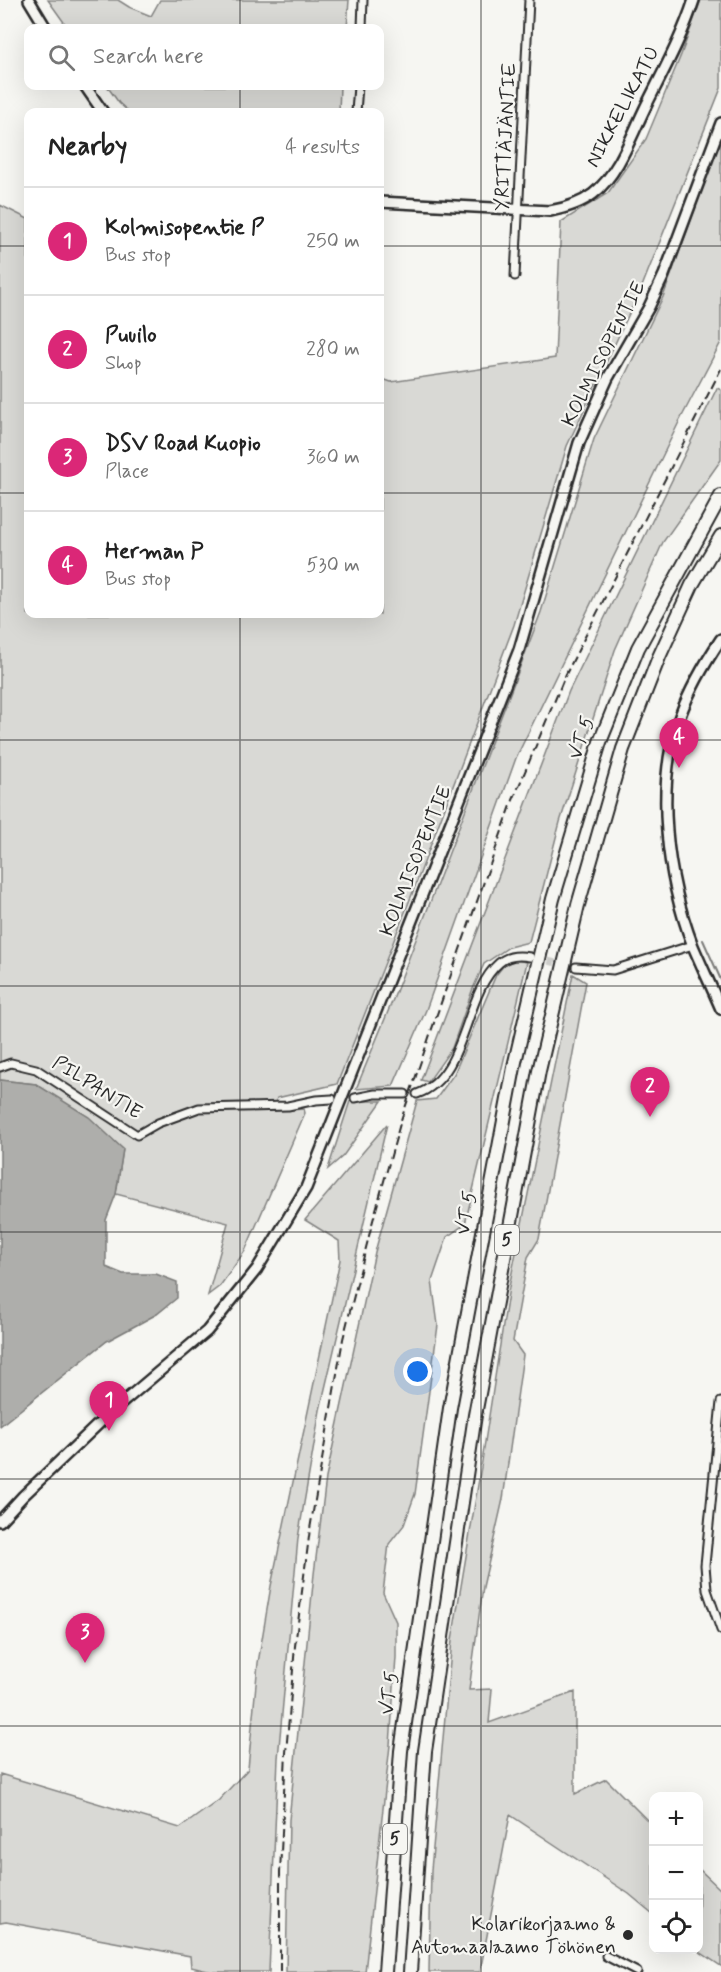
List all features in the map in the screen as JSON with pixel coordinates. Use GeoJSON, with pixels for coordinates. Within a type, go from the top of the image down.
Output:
{"type":"FeatureCollection","features":[{"type":"Feature","properties":{"kind":"highway","name":"VT 5"},"geometry":{"type":"LineString","coordinates":[[384,1972],[401,1751],[450,1408],[517,1051],[553,899],[600,742],[638,648],[721,496]]}},
{"type":"Feature","properties":{"kind":"highway","name":"5"},"geometry":{"type":"LineString","coordinates":[[410,1972],[425,1751],[474,1415],[538,1071],[578,905],[622,749],[659,657],[692,585],[721,536]]}},
{"type":"Feature","properties":{"kind":"main road"},"geometry":{"type":"LineString","coordinates":[[29,0],[44,24]]}},
{"type":"Feature","properties":{"kind":"main road","name":"NIKKELIKATU"},"geometry":{"type":"LineString","coordinates":[[384,202],[550,211],[569,207],[594,193],[618,163],[685,27],[693,0]]}},
{"type":"Feature","properties":{"kind":"main road"},"geometry":{"type":"LineString","coordinates":[[88,90],[100,108]]}},
{"type":"Feature","properties":{"kind":"main road","name":"KOLMISOPENTIE"},"geometry":{"type":"LineString","coordinates":[[0,1521],[109,1414],[207,1332],[257,1269],[306,1188],[519,650],[579,443],[608,378],[649,307],[664,275],[721,123]]}},
{"type":"Feature","properties":{"kind":"main road"},"geometry":{"type":"LineString","coordinates":[[721,639],[692,688],[680,716],[674,736],[667,781],[666,808],[670,856],[693,945],[721,1009]]}},
{"type":"Feature","properties":{"kind":"street"},"geometry":{"type":"LineString","coordinates":[[362,24],[363,0]]}},
{"type":"Feature","properties":{"kind":"street","name":"YRITTÄJÄNTIE"},"geometry":{"type":"LineString","coordinates":[[515,276],[530,0]]}},
{"type":"Feature","properties":{"kind":"street"},"geometry":{"type":"LineString","coordinates":[[356,108],[358,90]]}},
{"type":"Feature","properties":{"kind":"street"},"geometry":{"type":"LineString","coordinates":[[576,968],[613,970],[693,945]]}},
{"type":"Feature","properties":{"kind":"street"},"geometry":{"type":"LineString","coordinates":[[417,1094],[427,1091],[447,1069],[484,984],[499,963],[517,955],[530,957]]}},
{"type":"Feature","properties":{"kind":"street","name":"PILPANTIE"},"geometry":{"type":"LineString","coordinates":[[0,1067],[11,1063],[36,1069],[137,1135],[158,1123],[198,1108],[288,1106],[332,1099]]}},
{"type":"Feature","properties":{"kind":"street"},"geometry":{"type":"LineString","coordinates":[[355,1098],[375,1094],[405,1094]]}},
{"type":"Feature","properties":{"kind":"street"},"geometry":{"type":"LineString","coordinates":[[721,1402],[705,1565],[707,1590],[721,1630]]}},
{"type":"Feature","properties":{"kind":"street"},"geometry":{"type":"LineString","coordinates":[[606,1956],[637,1972]]}},
{"type":"Feature","properties":{"kind":"shaded area"},"geometry":{"type":"Polygon","coordinates":[[[48,0],[118,0],[151,16],[160,0],[349,0],[347,24],[65,24],[48,0]]]}},
{"type":"Feature","properties":{"kind":"shaded area"},"geometry":{"type":"Polygon","coordinates":[[[701,0],[721,0],[721,88],[643,284],[567,446],[514,625],[337,1084],[277,1098],[272,1111],[304,1109],[305,1113],[245,1251],[220,1286],[208,1295],[228,1223],[116,1194],[123,1149],[36,1084],[0,1080],[0,205],[24,217],[24,618],[384,618],[384,379],[391,382],[555,358],[561,222],[608,193],[646,139],[701,0]]]}},
{"type":"Feature","properties":{"kind":"shaded area"},"geometry":{"type":"Polygon","coordinates":[[[110,90],[340,90],[339,108],[125,108],[110,90]]]}},
{"type":"Feature","properties":{"kind":"shaded area"},"geometry":{"type":"Polygon","coordinates":[[[721,138],[721,342],[679,422],[516,758],[426,1010],[393,1086],[356,1089],[394,997],[541,612],[594,439],[663,297],[721,138]]]}},
{"type":"Feature","properties":{"kind":"shaded area"},"geometry":{"type":"Polygon","coordinates":[[[717,388],[721,390],[721,460],[663,542],[615,650],[560,822],[529,942],[509,947],[484,964],[452,1048],[428,1082],[421,1080],[569,691],[717,388]]]}},
{"type":"Feature","properties":{"kind":"shaded area"},"geometry":{"type":"Polygon","coordinates":[[[515,960],[527,962],[465,1224],[447,1237],[432,1281],[438,1325],[415,1494],[404,1525],[389,1544],[383,1593],[396,1622],[396,1657],[390,1745],[365,1972],[286,1972],[289,1820],[314,1574],[326,1478],[375,1252],[417,1101],[436,1099],[454,1074],[496,975],[504,965],[515,960]]]}},
{"type":"Feature","properties":{"kind":"shaded area"},"geometry":{"type":"Polygon","coordinates":[[[573,974],[586,982],[539,1239],[528,1257],[513,1341],[523,1355],[503,1499],[483,1587],[469,1690],[492,1689],[489,1723],[575,1692],[575,1794],[606,1779],[649,1822],[649,1911],[629,1894],[510,1815],[480,1972],[429,1972],[431,1870],[452,1640],[509,1287],[573,974]]]}},
{"type":"Feature","properties":{"kind":"shaded area"},"geometry":{"type":"Polygon","coordinates":[[[0,1080],[36,1084],[89,1117],[123,1149],[116,1194],[106,1220],[106,1267],[123,1274],[156,1274],[177,1282],[177,1298],[157,1314],[107,1341],[0,1426],[0,1080]]]}},
{"type":"Feature","properties":{"kind":"shaded area"},"geometry":{"type":"Polygon","coordinates":[[[350,1101],[382,1101],[343,1156],[328,1169],[350,1101]]]}},
{"type":"Feature","properties":{"kind":"shaded area"},"geometry":{"type":"Polygon","coordinates":[[[387,1124],[320,1410],[298,1538],[278,1758],[269,1972],[212,1972],[191,1967],[190,1956],[6,1922],[0,1923],[0,1774],[180,1828],[219,1800],[248,1769],[258,1663],[271,1586],[340,1260],[339,1241],[305,1220],[387,1124]]]}},
{"type":"Feature","properties":{"kind":"shaded area"},"geometry":{"type":"Polygon","coordinates":[[[703,1873],[721,1890],[721,1966],[703,1954],[703,1873]]]}},
{"type":"Feature","properties":{"kind":"waterway"},"geometry":{"type":"LineString","coordinates":[[703,940],[721,980]]}},
{"type":"Feature","properties":{"kind":"tunnel"},"geometry":{"type":"LineString","coordinates":[[538,959],[576,967]]}},
{"type":"Feature","properties":{"kind":"railway"},"geometry":{"type":"LineString","coordinates":[[280,1972],[280,1872],[286,1753],[295,1646],[310,1529],[343,1339],[372,1224],[401,1120],[513,800],[565,676],[721,369]]}},
{"type":"Feature","properties":{"kind":"place","name":"Herman P"},"geometry":{"type":"Point","coordinates":[679,768]}},
{"type":"Feature","properties":{"kind":"place","name":"Puuilo"},"geometry":{"type":"Point","coordinates":[650,1117]}},
{"type":"Feature","properties":{"kind":"place","name":"Kolmisopentie P"},"geometry":{"type":"Point","coordinates":[109,1431]}},
{"type":"Feature","properties":{"kind":"place","name":"DSV Road Kuopio"},"geometry":{"type":"Point","coordinates":[85,1663]}},
{"type":"Feature","properties":{"kind":"place","name":"Kolarikorjaamo & Automaalaamo Töhönen"},"geometry":{"type":"Point","coordinates":[628,1935]}}]}
